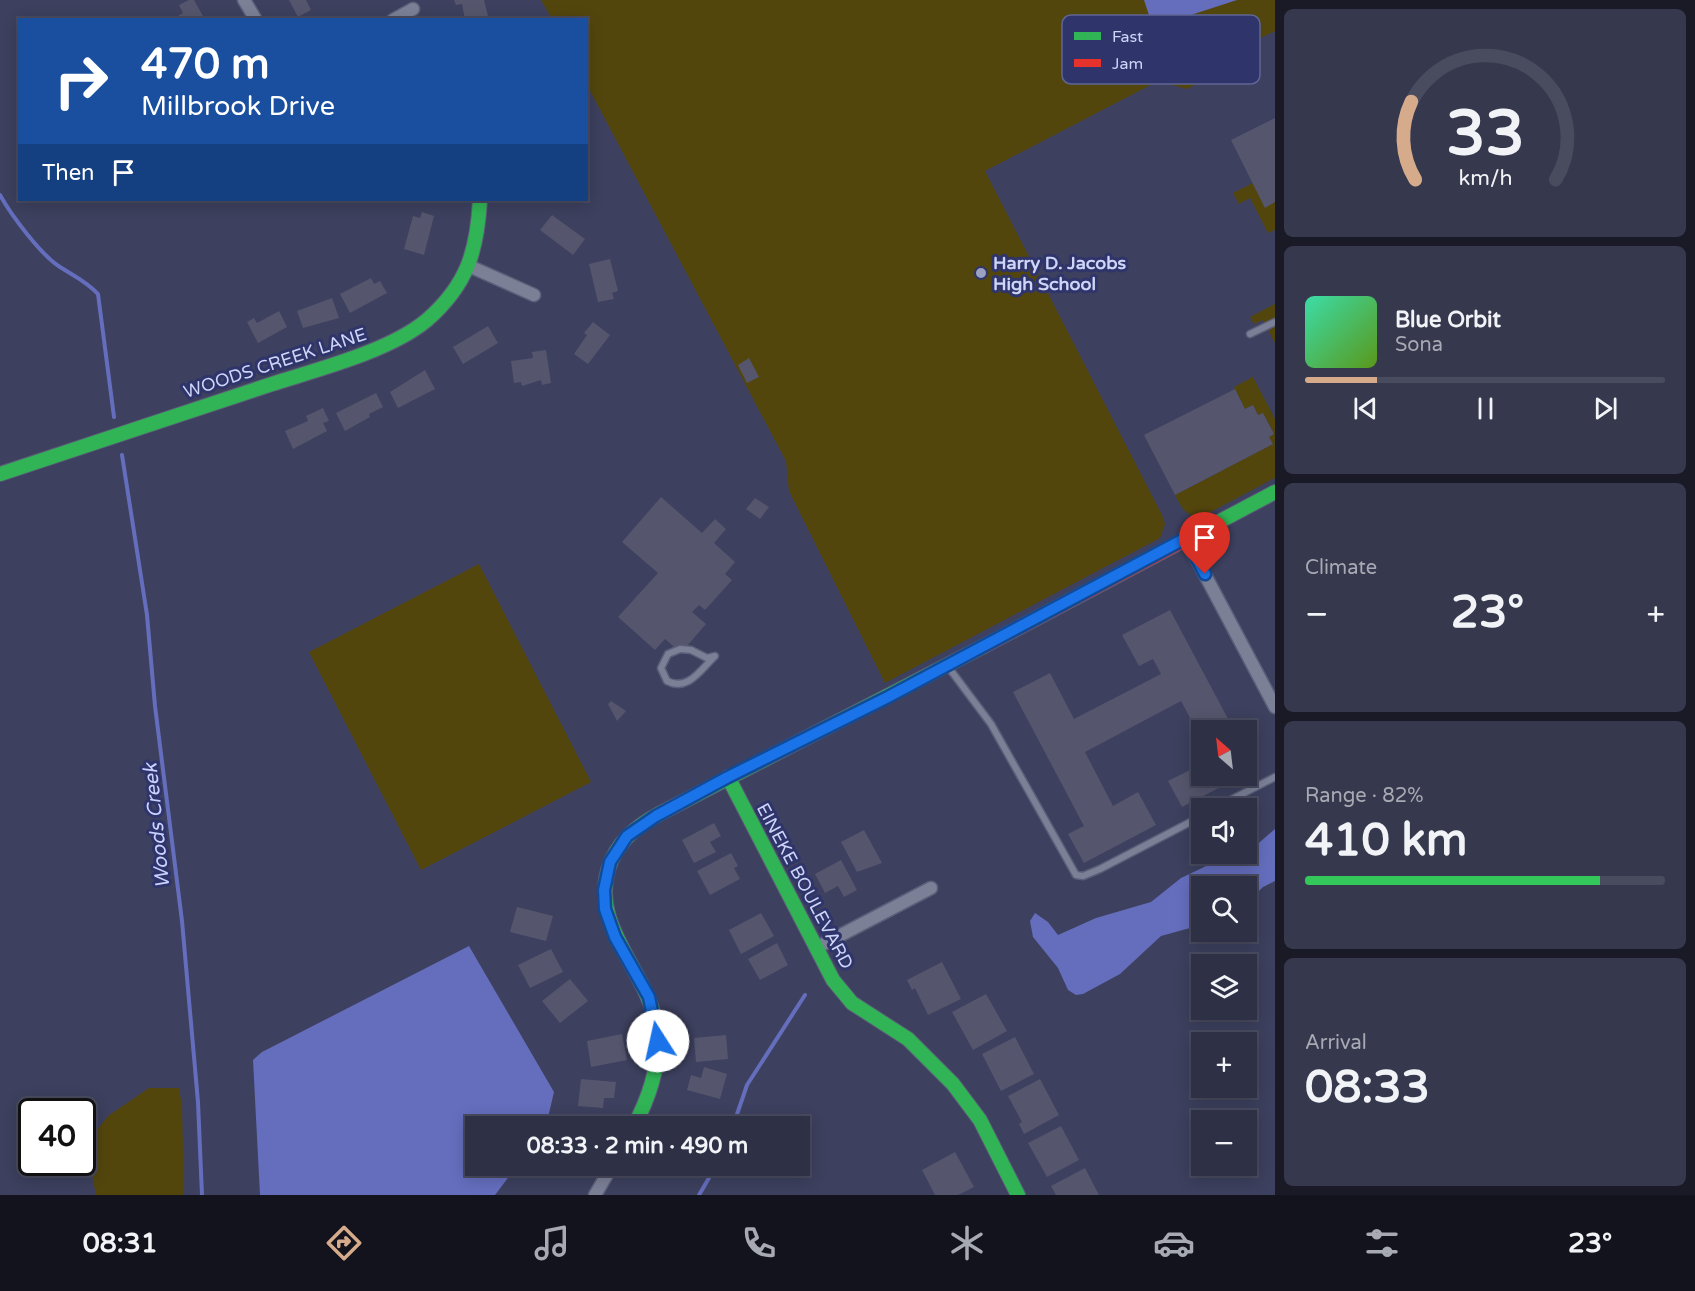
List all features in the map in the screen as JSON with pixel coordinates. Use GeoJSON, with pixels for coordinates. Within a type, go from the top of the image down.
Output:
{"type":"FeatureCollection","features":[{"type":"Feature","properties":{"kind":"street"},"geometry":{"type":"LineString","coordinates":[[244,0],[255,18]]}},
{"type":"Feature","properties":{"kind":"street"},"geometry":{"type":"LineString","coordinates":[[397,18],[413,10]]}},
{"type":"Feature","properties":{"kind":"street","name":"WOODS CREEK LANE"},"geometry":{"type":"LineString","coordinates":[[0,474],[381,347],[408,334],[428,319],[464,280],[478,237],[480,201]]}},
{"type":"Feature","properties":{"kind":"street"},"geometry":{"type":"LineString","coordinates":[[469,266],[534,295]]}},
{"type":"Feature","properties":{"kind":"street"},"geometry":{"type":"LineString","coordinates":[[640,1116],[657,1068],[658,1041],[649,997],[615,937],[605,909],[606,876],[617,849],[638,827],[728,777],[947,665],[1275,492]]}},
{"type":"Feature","properties":{"kind":"street"},"geometry":{"type":"LineString","coordinates":[[1186,538],[1275,707]]}},
{"type":"Feature","properties":{"kind":"street","name":"EINEKE BOULEVARD"},"geometry":{"type":"LineString","coordinates":[[728,777],[833,980],[852,1003],[908,1039],[954,1083],[980,1120],[1018,1195]]}},
{"type":"Feature","properties":{"kind":"street"},"geometry":{"type":"LineString","coordinates":[[816,948],[931,888]]}},
{"type":"Feature","properties":{"kind":"street"},"geometry":{"type":"LineString","coordinates":[[595,1195],[606,1176]]}},
{"type":"Feature","properties":{"kind":"lane"},"geometry":{"type":"LineString","coordinates":[[1250,334],[1275,322]]}},
{"type":"Feature","properties":{"kind":"lane"},"geometry":{"type":"LineString","coordinates":[[680,649],[691,650],[707,658],[715,657],[684,684],[673,684],[662,673],[664,658],[680,649]]}},
{"type":"Feature","properties":{"kind":"lane"},"geometry":{"type":"LineString","coordinates":[[947,665],[991,724],[1076,875],[1083,876],[1100,869],[1191,822]]}},
{"type":"Feature","properties":{"kind":"lane"},"geometry":{"type":"LineString","coordinates":[[1234,798],[1275,777]]}},
{"type":"Feature","properties":{"kind":"shaded area","name":"Harry D. Jacobs High School"},"geometry":{"type":"Polygon","coordinates":[[[541,0],[1275,0],[1275,31],[1260,38],[1260,15],[1062,15],[1062,84],[1152,84],[985,171],[1162,515],[1165,524],[1160,538],[885,683],[789,491],[786,461],[588,87],[588,18],[551,18],[541,0]]]}},
{"type":"Feature","properties":{"kind":"shaded area","name":"Harry D. Jacobs High School"},"geometry":{"type":"Polygon","coordinates":[[[1168,84],[1197,84],[1187,89],[1168,84]]]}},
{"type":"Feature","properties":{"kind":"shaded area"},"geometry":{"type":"Polygon","coordinates":[[[1253,183],[1265,207],[1275,202],[1275,230],[1268,233],[1250,198],[1239,204],[1233,193],[1253,183]]]}},
{"type":"Feature","properties":{"kind":"shaded area"},"geometry":{"type":"Polygon","coordinates":[[[1275,304],[1275,343],[1263,320],[1254,324],[1250,317],[1275,304]]]}},
{"type":"Feature","properties":{"kind":"shaded area"},"geometry":{"type":"Polygon","coordinates":[[[1253,377],[1275,419],[1275,478],[1203,516],[1189,514],[1182,508],[1175,495],[1273,444],[1269,437],[1274,434],[1263,413],[1258,415],[1253,405],[1245,409],[1234,387],[1253,377]]]}},
{"type":"Feature","properties":{"kind":"shaded area"},"geometry":{"type":"Polygon","coordinates":[[[479,564],[591,782],[421,870],[309,652],[479,564]]]}},
{"type":"Feature","properties":{"kind":"shaded area"},"geometry":{"type":"Polygon","coordinates":[[[149,1088],[179,1088],[182,1106],[184,1195],[96,1195],[92,1176],[96,1176],[96,1131],[108,1116],[149,1088]]]}},
{"type":"Feature","properties":{"kind":"water"},"geometry":{"type":"Polygon","coordinates":[[[1144,0],[1237,0],[1191,15],[1149,15],[1144,0]]]}},
{"type":"Feature","properties":{"kind":"water"},"geometry":{"type":"Polygon","coordinates":[[[1275,829],[1275,881],[1257,893],[1257,876],[1191,876],[1191,928],[1161,936],[1120,974],[1083,994],[1076,995],[1068,990],[1058,968],[1033,937],[1030,921],[1035,913],[1048,922],[1058,935],[1096,918],[1151,902],[1181,878],[1210,864],[1257,864],[1257,845],[1275,829]]]}},
{"type":"Feature","properties":{"kind":"water"},"geometry":{"type":"Polygon","coordinates":[[[469,946],[554,1092],[548,1116],[465,1116],[465,1176],[509,1176],[495,1195],[260,1195],[253,1060],[262,1052],[469,946]]]}},
{"type":"Feature","properties":{"kind":"building"},"geometry":{"type":"Polygon","coordinates":[[[194,0],[204,18],[174,18],[183,13],[179,5],[194,0]]]}},
{"type":"Feature","properties":{"kind":"building"},"geometry":{"type":"Polygon","coordinates":[[[289,0],[306,0],[311,10],[298,17],[289,0]]]}},
{"type":"Feature","properties":{"kind":"building"},"geometry":{"type":"Polygon","coordinates":[[[454,0],[484,0],[488,16],[465,18],[462,4],[456,5],[454,0]]]}},
{"type":"Feature","properties":{"kind":"building"},"geometry":{"type":"Polygon","coordinates":[[[1275,118],[1275,202],[1265,208],[1231,140],[1275,118]]]}},
{"type":"Feature","properties":{"kind":"building"},"geometry":{"type":"Polygon","coordinates":[[[422,212],[434,216],[424,255],[404,249],[413,216],[420,218],[422,212]]]}},
{"type":"Feature","properties":{"kind":"building"},"geometry":{"type":"Polygon","coordinates":[[[552,215],[585,239],[573,255],[540,230],[552,215]]]}},
{"type":"Feature","properties":{"kind":"building"},"geometry":{"type":"Polygon","coordinates":[[[610,259],[618,291],[612,293],[614,299],[598,302],[589,264],[610,259]]]}},
{"type":"Feature","properties":{"kind":"building"},"geometry":{"type":"Polygon","coordinates":[[[371,278],[374,284],[380,281],[387,293],[350,313],[340,294],[371,278]]]}},
{"type":"Feature","properties":{"kind":"building"},"geometry":{"type":"Polygon","coordinates":[[[332,298],[339,318],[303,328],[297,311],[332,298]]]}},
{"type":"Feature","properties":{"kind":"building"},"geometry":{"type":"Polygon","coordinates":[[[279,311],[287,327],[258,343],[247,322],[254,318],[257,323],[279,311]]]}},
{"type":"Feature","properties":{"kind":"building"},"geometry":{"type":"Polygon","coordinates":[[[593,322],[610,335],[588,364],[574,354],[587,335],[584,333],[593,322]]]}},
{"type":"Feature","properties":{"kind":"building"},"geometry":{"type":"Polygon","coordinates":[[[488,326],[498,343],[463,364],[453,347],[488,326]]]}},
{"type":"Feature","properties":{"kind":"building"},"geometry":{"type":"Polygon","coordinates":[[[546,350],[551,383],[542,385],[541,380],[522,386],[521,382],[514,383],[511,361],[533,358],[532,352],[546,350]]]}},
{"type":"Feature","properties":{"kind":"building"},"geometry":{"type":"Polygon","coordinates":[[[749,358],[759,377],[747,383],[738,365],[749,358]]]}},
{"type":"Feature","properties":{"kind":"building"},"geometry":{"type":"Polygon","coordinates":[[[425,370],[435,389],[398,408],[390,392],[425,370]]]}},
{"type":"Feature","properties":{"kind":"building"},"geometry":{"type":"Polygon","coordinates":[[[1235,389],[1245,409],[1253,405],[1258,415],[1263,413],[1274,434],[1269,437],[1273,444],[1175,495],[1144,435],[1235,389]]]}},
{"type":"Feature","properties":{"kind":"building"},"geometry":{"type":"Polygon","coordinates":[[[376,393],[383,407],[345,431],[336,413],[376,393]]]}},
{"type":"Feature","properties":{"kind":"building"},"geometry":{"type":"Polygon","coordinates":[[[323,408],[329,421],[323,423],[327,431],[293,449],[285,431],[308,421],[306,416],[323,408]]]}},
{"type":"Feature","properties":{"kind":"building"},"geometry":{"type":"Polygon","coordinates":[[[661,497],[702,533],[715,519],[726,529],[714,543],[735,562],[725,574],[732,580],[705,610],[699,605],[692,612],[706,624],[681,653],[665,639],[655,650],[618,617],[658,573],[622,542],[661,497]]]}},
{"type":"Feature","properties":{"kind":"building"},"geometry":{"type":"Polygon","coordinates":[[[755,498],[769,507],[760,519],[746,509],[755,498]]]}},
{"type":"Feature","properties":{"kind":"building"},"geometry":{"type":"Polygon","coordinates":[[[1170,610],[1229,720],[1191,720],[1181,701],[1085,752],[1113,806],[1138,792],[1156,825],[1084,863],[1068,834],[1084,826],[1013,692],[1050,673],[1074,719],[1161,674],[1153,659],[1139,666],[1122,635],[1170,610]]]}},
{"type":"Feature","properties":{"kind":"building"},"geometry":{"type":"Polygon","coordinates":[[[611,701],[626,711],[617,721],[608,704],[611,701]]]}},
{"type":"Feature","properties":{"kind":"building"},"geometry":{"type":"Polygon","coordinates":[[[1191,770],[1191,786],[1223,786],[1199,798],[1191,798],[1191,802],[1182,807],[1168,781],[1191,770]]]}},
{"type":"Feature","properties":{"kind":"building"},"geometry":{"type":"Polygon","coordinates":[[[714,823],[721,836],[710,842],[716,852],[694,863],[682,840],[714,823]]]}},
{"type":"Feature","properties":{"kind":"building"},"geometry":{"type":"Polygon","coordinates":[[[864,830],[882,863],[857,872],[841,842],[864,830]]]}},
{"type":"Feature","properties":{"kind":"building"},"geometry":{"type":"Polygon","coordinates":[[[731,853],[738,866],[734,868],[740,879],[710,895],[697,871],[731,853]]]}},
{"type":"Feature","properties":{"kind":"building"},"geometry":{"type":"Polygon","coordinates":[[[841,860],[857,890],[844,897],[838,886],[825,893],[815,874],[841,860]]]}},
{"type":"Feature","properties":{"kind":"building"},"geometry":{"type":"Polygon","coordinates":[[[517,907],[553,916],[546,941],[510,932],[517,907]]]}},
{"type":"Feature","properties":{"kind":"building"},"geometry":{"type":"Polygon","coordinates":[[[761,913],[774,936],[741,954],[729,930],[761,913]]]}},
{"type":"Feature","properties":{"kind":"building"},"geometry":{"type":"Polygon","coordinates":[[[777,943],[788,965],[760,980],[748,959],[777,943]]]}},
{"type":"Feature","properties":{"kind":"building"},"geometry":{"type":"Polygon","coordinates":[[[551,949],[563,972],[530,988],[518,965],[551,949]]]}},
{"type":"Feature","properties":{"kind":"building"},"geometry":{"type":"Polygon","coordinates":[[[942,962],[961,999],[928,1015],[915,988],[912,990],[907,980],[942,962]]]}},
{"type":"Feature","properties":{"kind":"building"},"geometry":{"type":"Polygon","coordinates":[[[570,979],[588,1001],[560,1023],[542,1001],[570,979]]]}},
{"type":"Feature","properties":{"kind":"building"},"geometry":{"type":"Polygon","coordinates":[[[986,994],[1007,1031],[973,1050],[952,1012],[986,994]]]}},
{"type":"Feature","properties":{"kind":"building"},"geometry":{"type":"Polygon","coordinates":[[[622,1034],[627,1060],[591,1067],[587,1041],[622,1034]]]}},
{"type":"Feature","properties":{"kind":"building"},"geometry":{"type":"Polygon","coordinates":[[[726,1035],[728,1059],[696,1062],[694,1038],[726,1035]]]}},
{"type":"Feature","properties":{"kind":"building"},"geometry":{"type":"Polygon","coordinates":[[[1015,1037],[1034,1074],[1001,1091],[982,1054],[1015,1037]]]}},
{"type":"Feature","properties":{"kind":"building"},"geometry":{"type":"Polygon","coordinates":[[[704,1067],[727,1074],[720,1099],[687,1090],[691,1075],[701,1078],[704,1067]]]}},
{"type":"Feature","properties":{"kind":"building"},"geometry":{"type":"Polygon","coordinates":[[[581,1079],[616,1082],[614,1098],[604,1098],[603,1108],[578,1106],[581,1079]]]}},
{"type":"Feature","properties":{"kind":"building"},"geometry":{"type":"Polygon","coordinates":[[[1040,1079],[1059,1115],[1024,1134],[1019,1124],[1022,1122],[1008,1096],[1040,1079]]]}},
{"type":"Feature","properties":{"kind":"building"},"geometry":{"type":"Polygon","coordinates":[[[1061,1126],[1079,1160],[1047,1177],[1028,1143],[1061,1126]]]}},
{"type":"Feature","properties":{"kind":"building"},"geometry":{"type":"Polygon","coordinates":[[[955,1152],[974,1187],[958,1195],[935,1195],[922,1170],[955,1152]]]}},
{"type":"Feature","properties":{"kind":"building"},"geometry":{"type":"Polygon","coordinates":[[[1085,1168],[1099,1195],[1056,1195],[1051,1186],[1085,1168]]]}},
{"type":"Feature","properties":{"kind":"waterway","name":"Woods Creek"},"geometry":{"type":"LineString","coordinates":[[0,195],[11,213],[44,254],[98,294],[114,417]]}},
{"type":"Feature","properties":{"kind":"waterway","name":"Woods Creek"},"geometry":{"type":"LineString","coordinates":[[122,455],[147,615],[155,706],[182,921],[198,1102],[202,1195]]}},
{"type":"Feature","properties":{"kind":"waterway"},"geometry":{"type":"LineString","coordinates":[[736,1116],[747,1085],[805,995]]}},
{"type":"Feature","properties":{"kind":"waterway"},"geometry":{"type":"LineString","coordinates":[[699,1195],[710,1176]]}},
{"type":"Feature","properties":{"kind":"traffic: fast"},"geometry":{"type":"LineString","coordinates":[[0,474],[353,358],[412,331],[441,307],[461,280],[476,236],[480,201]]}},
{"type":"Feature","properties":{"kind":"traffic: fast"},"geometry":{"type":"LineString","coordinates":[[1194,535],[1275,492]]}},
{"type":"Feature","properties":{"kind":"traffic: fast"},"geometry":{"type":"LineString","coordinates":[[639,1116],[653,1079],[658,1042],[652,1009],[614,931],[608,912],[605,891],[608,870],[621,844],[634,830],[659,814],[984,646]]}},
{"type":"Feature","properties":{"kind":"traffic: fast"},"geometry":{"type":"LineString","coordinates":[[728,777],[833,980],[852,1003],[908,1039],[953,1084],[980,1120],[1018,1195]]}},
{"type":"Feature","properties":{"kind":"traffic: jam"},"geometry":{"type":"LineString","coordinates":[[984,646],[1194,535]]}},
{"type":"Feature","properties":{"kind":"place","name":"Harry D. Jacobs High School"},"geometry":{"type":"Point","coordinates":[981,273]}},
{"type":"Feature","properties":{"kind":"route"},"geometry":{"type":"LineString","coordinates":[[658,1041],[649,997],[615,937],[605,909],[604,890],[610,862],[627,836],[656,816],[728,777],[886,698],[1186,538],[1205,574]]}}]}
